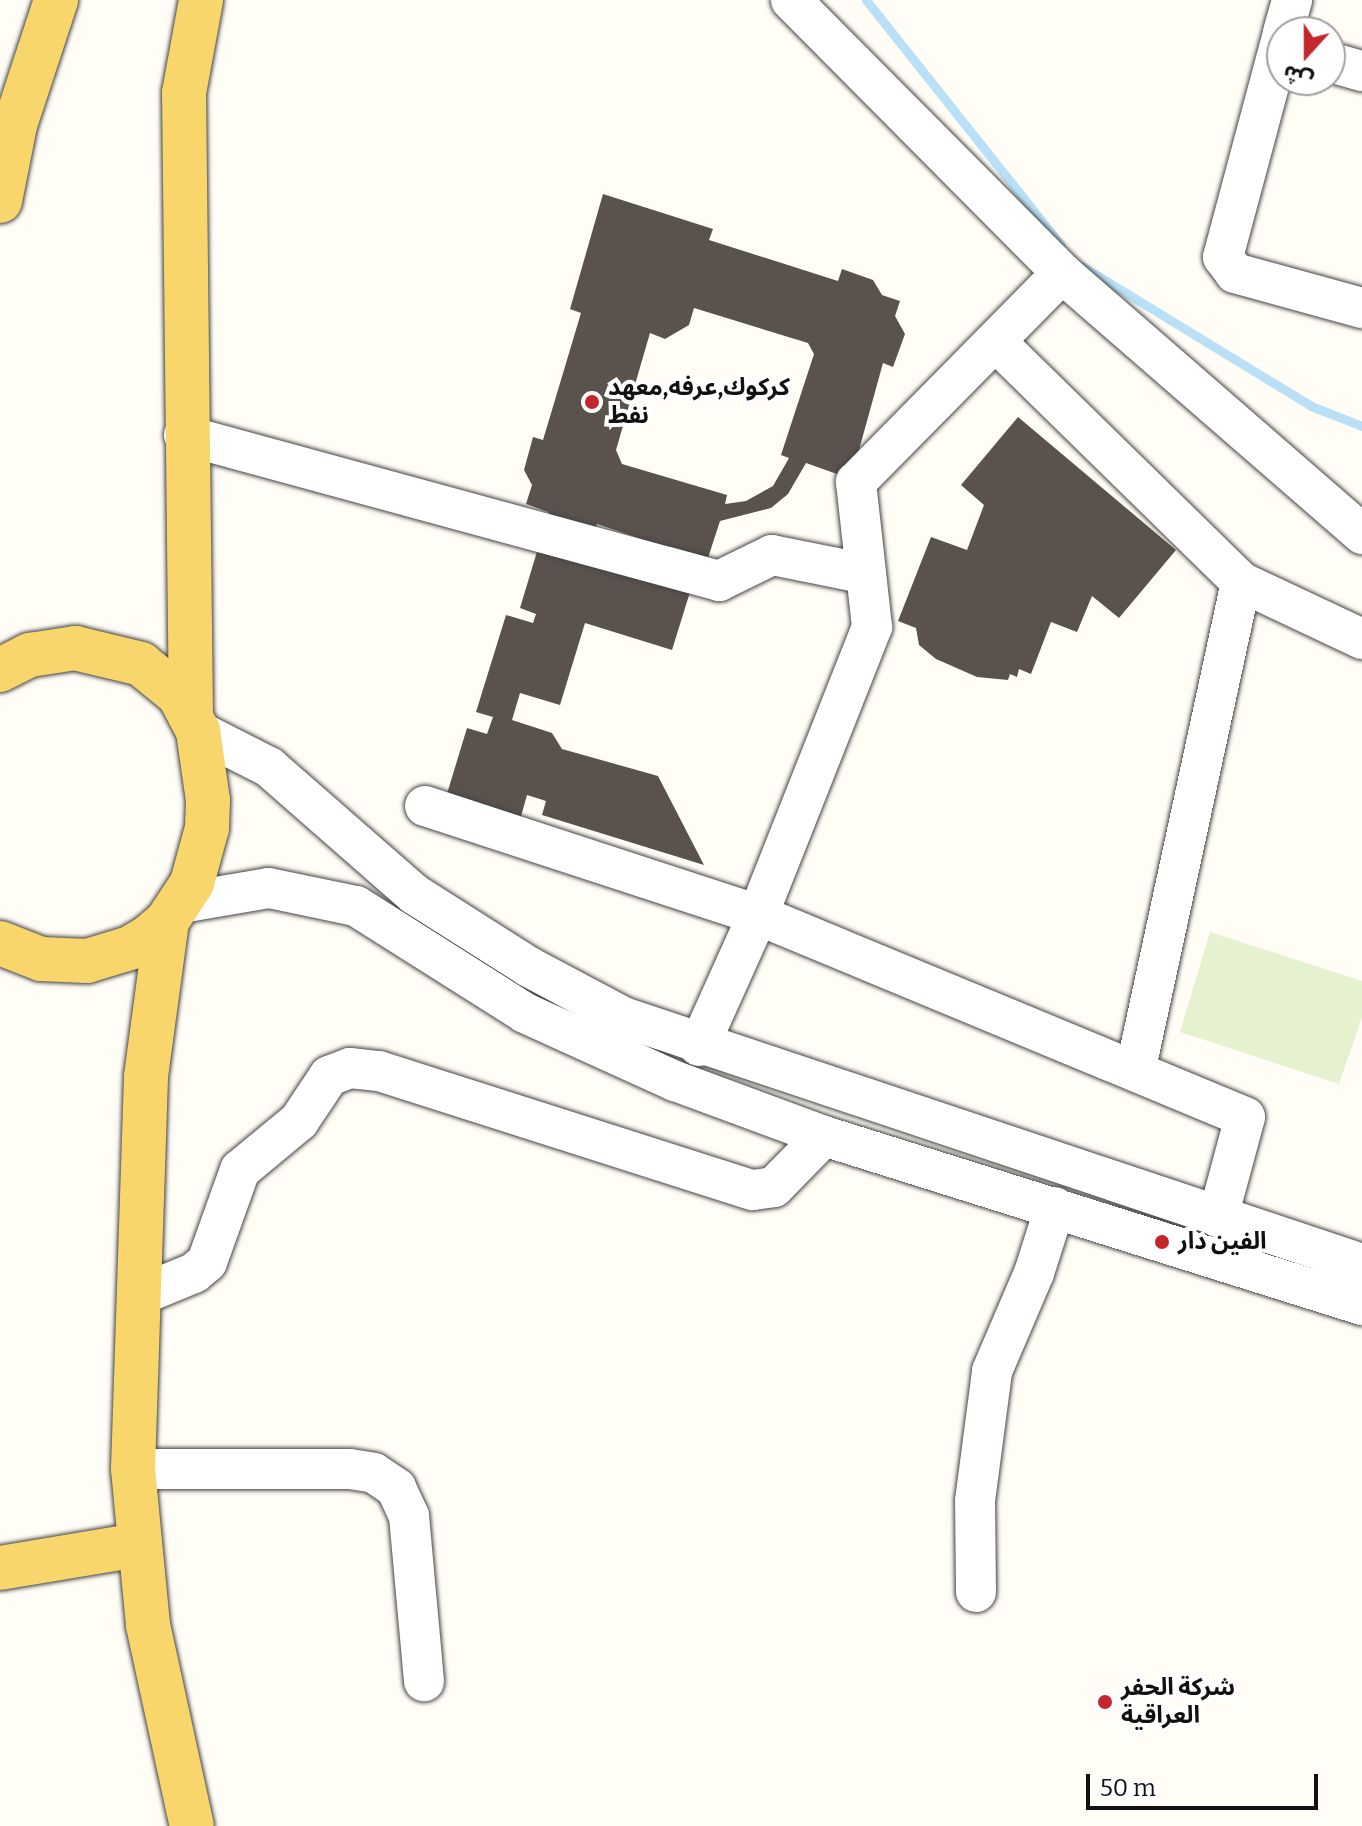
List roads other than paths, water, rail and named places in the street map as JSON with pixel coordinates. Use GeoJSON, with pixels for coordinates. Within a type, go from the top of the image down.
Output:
{"type":"FeatureCollection","features":[{"type":"Feature","properties":{"kind":"main road"},"geometry":{"type":"LineString","coordinates":[[0,201],[15,125],[56,0]]}},
{"type":"Feature","properties":{"kind":"main road"},"geometry":{"type":"LineString","coordinates":[[192,1826],[148,1625],[137,1545],[133,1469],[146,1077],[174,912],[207,828],[206,771],[194,724],[184,435],[184,93],[201,0]]}},
{"type":"Feature","properties":{"kind":"main road"},"geometry":{"type":"LineString","coordinates":[[0,670],[52,650],[120,655],[160,677],[194,724]]}},
{"type":"Feature","properties":{"kind":"main road"},"geometry":{"type":"LineString","coordinates":[[0,943],[41,959],[87,961],[130,948],[174,912]]}},
{"type":"Feature","properties":{"kind":"main road"},"geometry":{"type":"LineString","coordinates":[[0,1568],[137,1545]]}},
{"type":"Feature","properties":{"kind":"street"},"geometry":{"type":"LineString","coordinates":[[791,0],[1062,273],[1362,534]]}},
{"type":"Feature","properties":{"kind":"street"},"geometry":{"type":"LineString","coordinates":[[1266,96],[1223,257],[1235,273],[1362,308]]}},
{"type":"Feature","properties":{"kind":"street"},"geometry":{"type":"LineString","coordinates":[[699,1046],[758,915],[872,627],[856,482],[1062,273]]}},
{"type":"Feature","properties":{"kind":"street"},"geometry":{"type":"LineString","coordinates":[[996,342],[1241,582],[1362,639]]}},
{"type":"Feature","properties":{"kind":"street"},"geometry":{"type":"LineString","coordinates":[[184,435],[719,581],[772,555],[866,574]]}},
{"type":"Feature","properties":{"kind":"street"},"geometry":{"type":"LineString","coordinates":[[1136,1069],[1241,582]]}},
{"type":"Feature","properties":{"kind":"street"},"geometry":{"type":"LineString","coordinates":[[194,724],[269,767],[414,894],[483,940],[623,1017],[699,1046],[1362,1264]]}},
{"type":"Feature","properties":{"kind":"street"},"geometry":{"type":"LineString","coordinates":[[425,806],[758,915],[1136,1069],[1245,1117],[1218,1217]]}},
{"type":"Feature","properties":{"kind":"street"},"geometry":{"type":"LineString","coordinates":[[174,912],[269,888],[298,890],[356,906],[555,1029],[675,1081],[824,1136],[1362,1305]]}},
{"type":"Feature","properties":{"kind":"street"},"geometry":{"type":"LineString","coordinates":[[138,1296],[194,1273],[207,1262],[240,1170],[299,1121],[329,1076],[350,1068],[379,1071],[753,1190],[774,1187],[824,1136]]}},
{"type":"Feature","properties":{"kind":"street"},"geometry":{"type":"LineString","coordinates":[[976,1592],[975,1501],[992,1371],[1034,1273],[1055,1207]]}},
{"type":"Feature","properties":{"kind":"street"},"geometry":{"type":"LineString","coordinates":[[133,1469],[350,1469],[374,1473],[396,1488],[409,1516],[424,1681]]}},
{"type":"Feature","properties":{"kind":"waterway"},"geometry":{"type":"LineString","coordinates":[[866,0],[1061,245]]}},
{"type":"Feature","properties":{"kind":"waterway"},"geometry":{"type":"LineString","coordinates":[[1082,266],[1311,406],[1362,426]]}},
{"type":"Feature","properties":{"kind":"place","name":"كركوك,عرفه,معهد نفط"},"geometry":{"type":"Point","coordinates":[592,402]}},
{"type":"Feature","properties":{"kind":"place","name":"الفين دار"},"geometry":{"type":"Point","coordinates":[1162,1242]}},
{"type":"Feature","properties":{"kind":"place","name":"شركة الحفر العراقية"},"geometry":{"type":"Point","coordinates":[1105,1702]}}]}
